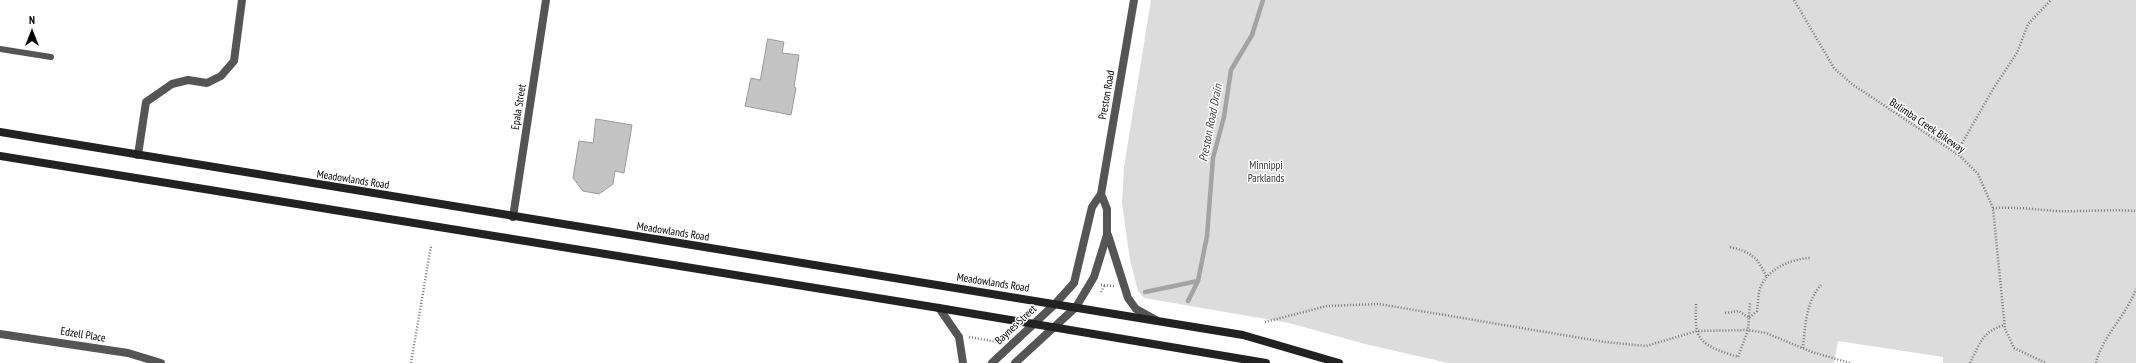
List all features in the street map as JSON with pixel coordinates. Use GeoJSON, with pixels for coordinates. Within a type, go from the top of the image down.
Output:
{"type":"FeatureCollection","features":[{"type":"Feature","properties":{"kind":"main road","name":"Meadowlands Road"},"geometry":{"type":"LineString","coordinates":[[0,132],[513,217],[1076,307],[1243,336],[1340,363]]}},
{"type":"Feature","properties":{"kind":"main road"},"geometry":{"type":"LineString","coordinates":[[0,156],[939,308],[1266,363]]}},
{"type":"Feature","properties":{"kind":"street"},"geometry":{"type":"LineString","coordinates":[[138,155],[146,102],[172,84],[188,80],[207,83],[220,76],[234,61],[242,0]]}},
{"type":"Feature","properties":{"kind":"street","name":"Epala Street"},"geometry":{"type":"LineString","coordinates":[[513,217],[546,0]]}},
{"type":"Feature","properties":{"kind":"street","name":"Preston Road"},"geometry":{"type":"LineString","coordinates":[[1055,304],[1074,283],[1092,207],[1101,194],[1134,0]]}},
{"type":"Feature","properties":{"kind":"street","name":"Preston Road"},"geometry":{"type":"LineString","coordinates":[[1076,307],[1094,277],[1107,234],[1107,209],[1101,194]]}},
{"type":"Feature","properties":{"kind":"street"},"geometry":{"type":"LineString","coordinates":[[1107,234],[1128,298],[1136,308],[1157,321]]}},
{"type":"Feature","properties":{"kind":"street","name":"Baynes Street"},"geometry":{"type":"LineString","coordinates":[[992,363],[1055,304]]}},
{"type":"Feature","properties":{"kind":"street"},"geometry":{"type":"LineString","coordinates":[[1015,363],[1076,307]]}},
{"type":"Feature","properties":{"kind":"street"},"geometry":{"type":"LineString","coordinates":[[939,308],[959,337],[963,363]]}},
{"type":"Feature","properties":{"kind":"street","name":"Edzell Place"},"geometry":{"type":"LineString","coordinates":[[0,334],[128,353],[161,363]]}},
{"type":"Feature","properties":{"kind":"lane"},"geometry":{"type":"LineString","coordinates":[[0,49],[51,57]]}},
{"type":"Feature","properties":{"kind":"path","name":"Bulimba Creek Bikeway"},"geometry":{"type":"LineString","coordinates":[[1794,0],[1834,68],[1852,84],[1956,154],[1978,174],[1993,208],[2004,325],[2014,348],[2046,363]]}},
{"type":"Feature","properties":{"kind":"path"},"geometry":{"type":"LineString","coordinates":[[1956,154],[1993,89],[2017,54],[2028,24],[2051,0]]}},
{"type":"Feature","properties":{"kind":"path"},"geometry":{"type":"LineString","coordinates":[[1993,208],[2020,207],[2056,211],[2109,209],[2136,211]]}},
{"type":"Feature","properties":{"kind":"path"},"geometry":{"type":"LineString","coordinates":[[411,363],[431,246]]}},
{"type":"Feature","properties":{"kind":"path"},"geometry":{"type":"LineString","coordinates":[[1730,247],[1743,250],[1754,256],[1767,278]]}},
{"type":"Feature","properties":{"kind":"path"},"geometry":{"type":"LineString","coordinates":[[1749,318],[1757,311],[1759,292],[1767,278],[1778,267],[1795,258],[1810,258]]}},
{"type":"Feature","properties":{"kind":"path"},"geometry":{"type":"LineString","coordinates":[[1099,284],[1114,286]]}},
{"type":"Feature","properties":{"kind":"path"},"geometry":{"type":"LineString","coordinates":[[1101,292],[1105,285]]}},
{"type":"Feature","properties":{"kind":"path"},"geometry":{"type":"LineString","coordinates":[[1803,349],[1809,308],[1814,292],[1821,285]]}},
{"type":"Feature","properties":{"kind":"path"},"geometry":{"type":"LineString","coordinates":[[2096,363],[2099,352],[2131,304],[2136,290]]}},
{"type":"Feature","properties":{"kind":"path"},"geometry":{"type":"LineString","coordinates":[[1393,306],[1394,302]]}},
{"type":"Feature","properties":{"kind":"path"},"geometry":{"type":"LineString","coordinates":[[1696,304],[1696,331],[1703,341],[1716,349],[1738,357],[1748,330],[1750,302]]}},
{"type":"Feature","properties":{"kind":"path"},"geometry":{"type":"LineString","coordinates":[[1265,322],[1333,305],[1366,303],[1393,306],[1596,340],[1646,346],[1696,331],[1748,330],[1766,332],[1803,349],[1850,363]]}},
{"type":"Feature","properties":{"kind":"path"},"geometry":{"type":"LineString","coordinates":[[1725,313],[1739,311],[1749,318]]}},
{"type":"Feature","properties":{"kind":"path"},"geometry":{"type":"LineString","coordinates":[[1970,363],[1983,337],[1991,329],[2004,325]]}},
{"type":"Feature","properties":{"kind":"path"},"geometry":{"type":"LineString","coordinates":[[965,336],[1002,343]]}},
{"type":"Feature","properties":{"kind":"path"},"geometry":{"type":"LineString","coordinates":[[1596,340],[1597,336]]}},
{"type":"Feature","properties":{"kind":"green space","name":"Minnippi Parklands"},"geometry":{"type":"Polygon","coordinates":[[[1151,0],[2136,0],[2136,363],[1943,363],[1943,357],[1838,341],[1834,363],[1448,363],[1365,344],[1289,323],[1144,298],[1138,291],[1130,260],[1122,203],[1124,167],[1151,0]]]}},
{"type":"Feature","properties":{"kind":"building"},"geometry":{"type":"Polygon","coordinates":[[[768,39],[784,42],[782,53],[799,55],[794,87],[796,88],[791,115],[745,106],[751,78],[760,80],[768,39]]]}},
{"type":"Feature","properties":{"kind":"building"},"geometry":{"type":"Polygon","coordinates":[[[596,119],[632,125],[624,173],[615,171],[613,184],[599,194],[583,191],[573,178],[579,141],[593,143],[596,119]]]}},
{"type":"Feature","properties":{"kind":"waterway","name":"Preston Road Drain"},"geometry":{"type":"LineString","coordinates":[[1188,301],[1198,281],[1207,236],[1213,158],[1224,117],[1231,70],[1252,35],[1263,0]]}},
{"type":"Feature","properties":{"kind":"waterway"},"geometry":{"type":"LineString","coordinates":[[1145,292],[1198,281]]}}]}
